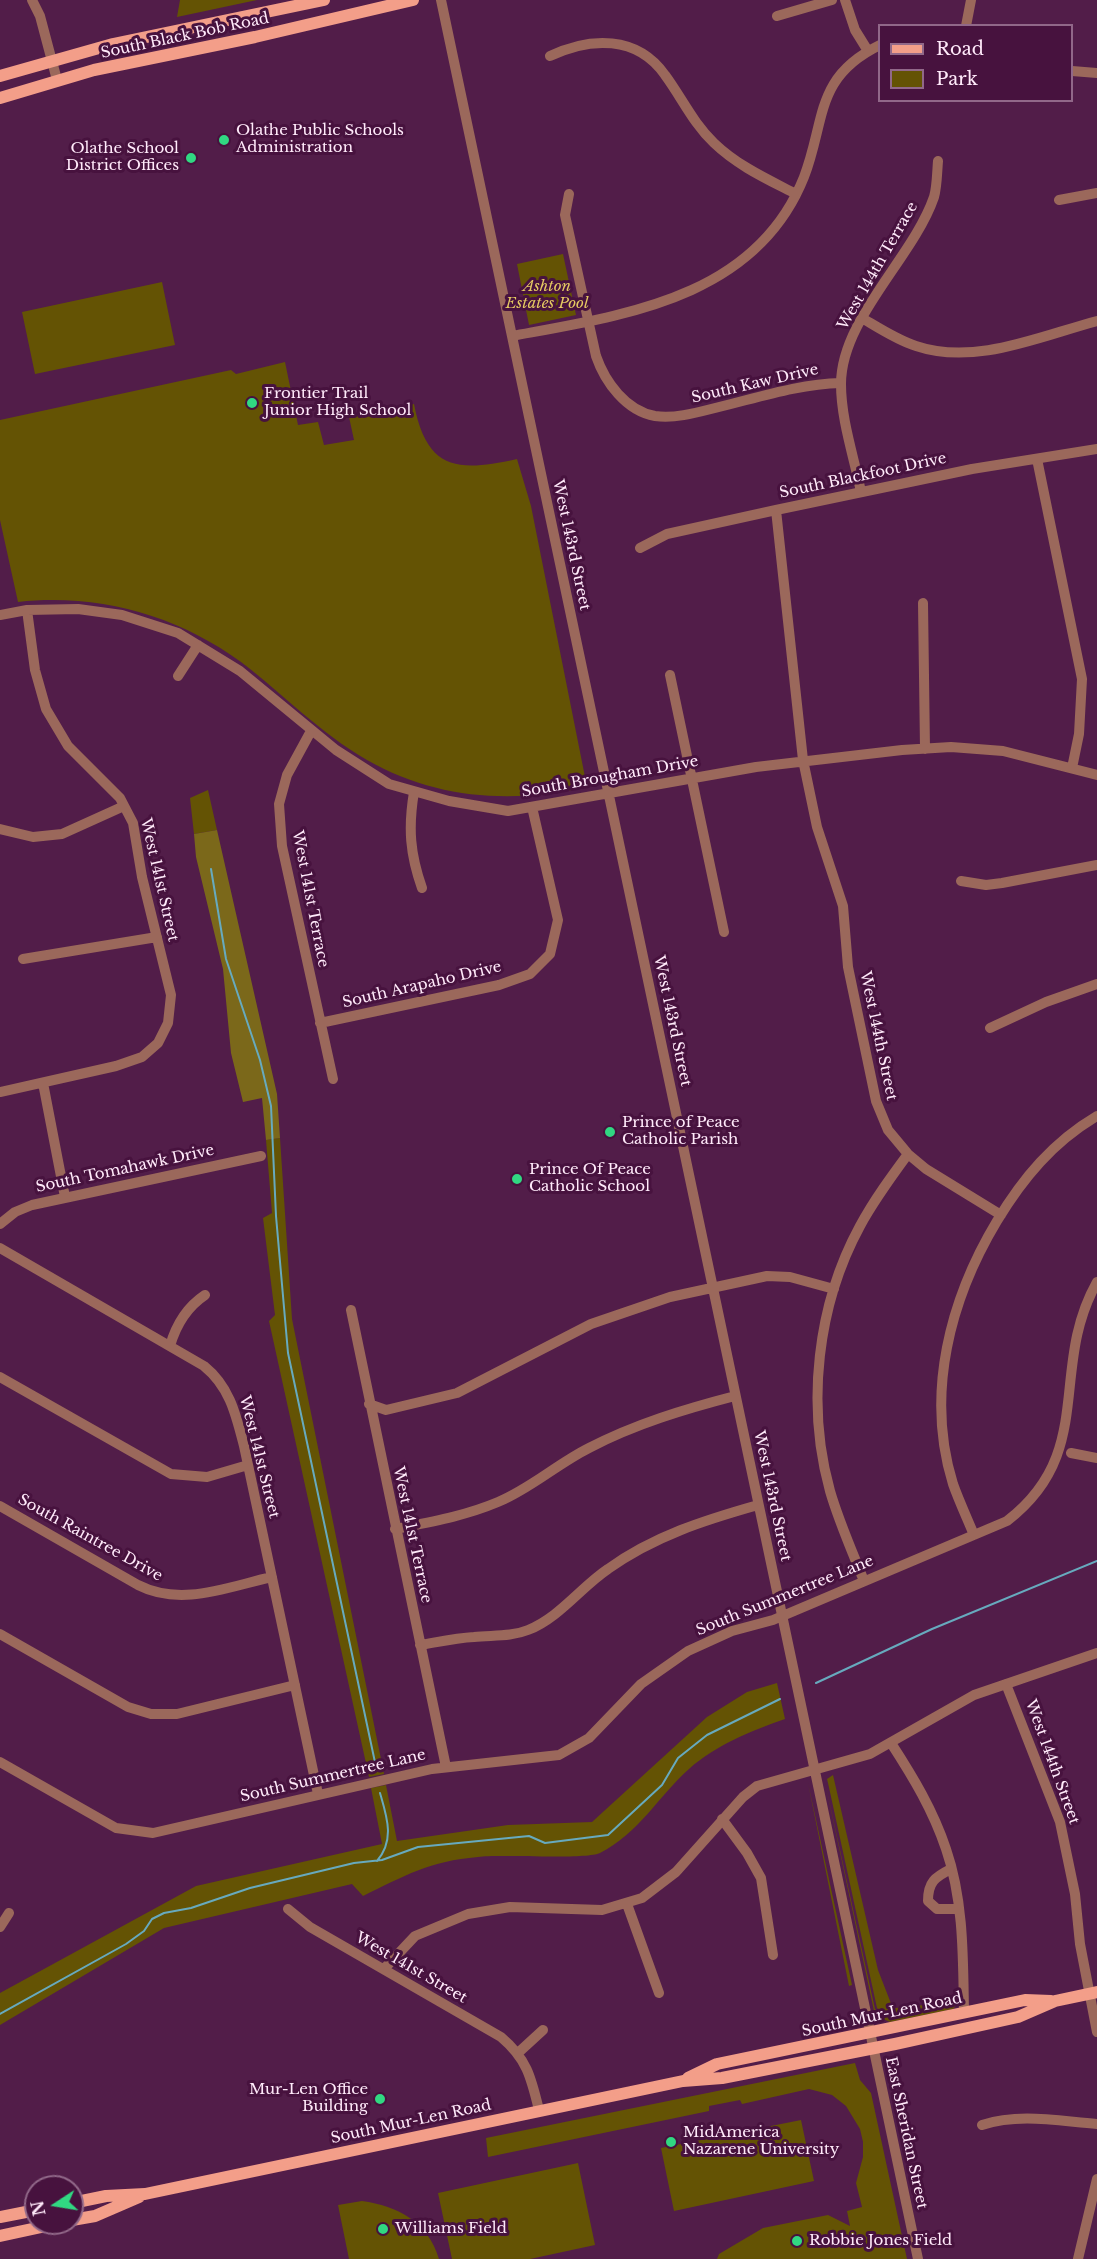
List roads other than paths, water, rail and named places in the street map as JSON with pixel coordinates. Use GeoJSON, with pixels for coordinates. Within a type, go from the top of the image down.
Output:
{"type":"FeatureCollection","features":[{"type":"Feature","properties":{"kind":"main road","name":"South Black Bob Road"},"geometry":{"type":"LineString","coordinates":[[0,76],[113,44],[324,0]]}},
{"type":"Feature","properties":{"kind":"main road","name":"South Black Bob Road"},"geometry":{"type":"LineString","coordinates":[[0,98],[57,80],[413,0]]}},
{"type":"Feature","properties":{"kind":"main road","name":"South Mur-Len Road"},"geometry":{"type":"LineString","coordinates":[[84,2201],[106,2196],[145,2193],[682,2081],[722,2078],[873,2048],[1018,2017],[1055,2001],[1093,1993]]}},
{"type":"Feature","properties":{"kind":"main road","name":"South Mur-Len Road"},"geometry":{"type":"LineString","coordinates":[[682,2081],[717,2064],[1025,2000],[1055,2001]]}},
{"type":"Feature","properties":{"kind":"main road","name":"South Mur-Len Road"},"geometry":{"type":"LineString","coordinates":[[84,2218],[95,2216],[145,2193]]}},
{"type":"Feature","properties":{"kind":"main road"},"geometry":{"type":"LineString","coordinates":[[0,2217],[24,2212]]}},
{"type":"Feature","properties":{"kind":"main road"},"geometry":{"type":"LineString","coordinates":[[0,2236],[24,2231]]}},
{"type":"Feature","properties":{"kind":"street"},"geometry":{"type":"LineString","coordinates":[[32,0],[57,80]]}},
{"type":"Feature","properties":{"kind":"street","name":"West 143rd Street"},"geometry":{"type":"LineString","coordinates":[[441,0],[873,2048]]}},
{"type":"Feature","properties":{"kind":"street"},"geometry":{"type":"LineString","coordinates":[[777,16],[832,0]]}},
{"type":"Feature","properties":{"kind":"street"},"geometry":{"type":"LineString","coordinates":[[845,0],[855,30],[868,51]]}},
{"type":"Feature","properties":{"kind":"street"},"geometry":{"type":"LineString","coordinates":[[966,24],[971,0]]}},
{"type":"Feature","properties":{"kind":"street"},"geometry":{"type":"LineString","coordinates":[[550,56],[579,44],[600,41],[625,45],[640,52],[659,68],[692,118],[714,143],[740,164],[796,194]]}},
{"type":"Feature","properties":{"kind":"street"},"geometry":{"type":"LineString","coordinates":[[512,336],[658,304],[681,296],[718,277],[745,258],[769,235],[796,194],[809,160],[827,95],[840,74],[878,46]]}},
{"type":"Feature","properties":{"kind":"street"},"geometry":{"type":"LineString","coordinates":[[1073,71],[1097,73]]}},
{"type":"Feature","properties":{"kind":"street","name":"West 144th Terrace"},"geometry":{"type":"LineString","coordinates":[[861,492],[841,383],[849,347],[862,318],[919,228],[934,196],[938,161]]}},
{"type":"Feature","properties":{"kind":"street"},"geometry":{"type":"LineString","coordinates":[[1059,200],[1097,193]]}},
{"type":"Feature","properties":{"kind":"street","name":"South Kaw Drive"},"geometry":{"type":"LineString","coordinates":[[569,194],[565,215],[587,321],[603,376],[635,407],[655,416],[688,415],[812,383],[841,383]]}},
{"type":"Feature","properties":{"kind":"street"},"geometry":{"type":"LineString","coordinates":[[862,318],[917,347],[961,352],[1020,345],[1097,321]]}},
{"type":"Feature","properties":{"kind":"street","name":"South Blackfoot Drive"},"geometry":{"type":"LineString","coordinates":[[640,548],[667,534],[776,510],[861,492],[1097,449]]}},
{"type":"Feature","properties":{"kind":"street"},"geometry":{"type":"LineString","coordinates":[[1037,459],[1082,679],[1079,734],[1072,768]]}},
{"type":"Feature","properties":{"kind":"street","name":"West 144th Street"},"geometry":{"type":"LineString","coordinates":[[776,510],[803,760],[817,827],[843,906],[848,967],[876,1101],[888,1130],[908,1154],[926,1169],[1001,1215]]}},
{"type":"Feature","properties":{"kind":"street"},"geometry":{"type":"LineString","coordinates":[[923,603],[925,749]]}},
{"type":"Feature","properties":{"kind":"street","name":"South Brougham Drive"},"geometry":{"type":"LineString","coordinates":[[0,615],[27,610],[78,609],[122,615],[178,633],[240,671],[336,750],[389,784],[449,801],[507,811],[692,777],[803,760],[951,747],[1003,751],[1097,775]]}},
{"type":"Feature","properties":{"kind":"street","name":"West 141st Street"},"geometry":{"type":"LineString","coordinates":[[27,610],[35,670],[46,709],[68,746],[120,798],[133,823],[171,995],[168,1023],[158,1043],[142,1057],[43,1083]]}},
{"type":"Feature","properties":{"kind":"street"},"geometry":{"type":"LineString","coordinates":[[178,676],[198,645]]}},
{"type":"Feature","properties":{"kind":"street"},"geometry":{"type":"LineString","coordinates":[[670,675],[724,932]]}},
{"type":"Feature","properties":{"kind":"street","name":"West 141st Terrace"},"geometry":{"type":"LineString","coordinates":[[311,731],[287,775],[279,804],[282,846],[333,1079]]}},
{"type":"Feature","properties":{"kind":"street"},"geometry":{"type":"LineString","coordinates":[[414,792],[409,822],[413,862],[422,888]]}},
{"type":"Feature","properties":{"kind":"street"},"geometry":{"type":"LineString","coordinates":[[0,829],[33,837],[62,834],[124,806]]}},
{"type":"Feature","properties":{"kind":"street","name":"South Arapaho Drive"},"geometry":{"type":"LineString","coordinates":[[321,1023],[499,985],[530,974],[550,954],[558,920],[532,807]]}},
{"type":"Feature","properties":{"kind":"street"},"geometry":{"type":"LineString","coordinates":[[962,881],[986,885],[1002,884],[1097,865]]}},
{"type":"Feature","properties":{"kind":"street"},"geometry":{"type":"LineString","coordinates":[[23,959],[157,937]]}},
{"type":"Feature","properties":{"kind":"street"},"geometry":{"type":"LineString","coordinates":[[990,1028],[1046,1002],[1097,984]]}},
{"type":"Feature","properties":{"kind":"street"},"geometry":{"type":"LineString","coordinates":[[0,1092],[43,1083],[65,1197]]}},
{"type":"Feature","properties":{"kind":"street"},"geometry":{"type":"LineString","coordinates":[[974,1535],[951,1476],[945,1434],[943,1375],[949,1337],[962,1289],[976,1258],[1024,1179],[1062,1140],[1097,1116]]}},
{"type":"Feature","properties":{"kind":"street"},"geometry":{"type":"LineString","coordinates":[[864,1581],[830,1491],[819,1430],[818,1392],[821,1343],[834,1289],[859,1227],[908,1154]]}},
{"type":"Feature","properties":{"kind":"street","name":"South Tomahawk Drive"},"geometry":{"type":"LineString","coordinates":[[0,1224],[15,1212],[32,1204],[261,1156]]}},
{"type":"Feature","properties":{"kind":"street","name":"West 141st Street"},"geometry":{"type":"LineString","coordinates":[[0,1248],[204,1366],[225,1389],[233,1404],[248,1465],[318,1794]]}},
{"type":"Feature","properties":{"kind":"street"},"geometry":{"type":"LineString","coordinates":[[369,1404],[386,1410],[457,1393],[591,1324],[660,1301],[713,1288],[782,1276],[834,1289]]}},
{"type":"Feature","properties":{"kind":"street","name":"South Summertree Lane"},"geometry":{"type":"LineString","coordinates":[[0,1762],[106,1823],[131,1832],[153,1833],[446,1767],[481,1762],[542,1759],[566,1752],[589,1738],[641,1684],[688,1652],[732,1631],[782,1615],[1007,1521],[1040,1498],[1054,1482],[1071,1452],[1076,1429],[1083,1323],[1097,1282]]}},
{"type":"Feature","properties":{"kind":"street"},"geometry":{"type":"LineString","coordinates":[[170,1346],[174,1332],[188,1310],[205,1295]]}},
{"type":"Feature","properties":{"kind":"street","name":"West 141st Terrace"},"geometry":{"type":"LineString","coordinates":[[351,1310],[446,1767]]}},
{"type":"Feature","properties":{"kind":"street"},"geometry":{"type":"LineString","coordinates":[[0,1377],[171,1474],[207,1477],[248,1465]]}},
{"type":"Feature","properties":{"kind":"street"},"geometry":{"type":"LineString","coordinates":[[395,1529],[477,1510],[510,1496],[568,1460],[616,1435],[663,1416],[735,1396]]}},
{"type":"Feature","properties":{"kind":"street"},"geometry":{"type":"LineString","coordinates":[[1071,1452],[1097,1458]]}},
{"type":"Feature","properties":{"kind":"street"},"geometry":{"type":"LineString","coordinates":[[420,1645],[472,1637],[508,1635],[531,1629],[549,1618],[608,1569],[633,1552],[690,1525],[758,1504]]}},
{"type":"Feature","properties":{"kind":"street","name":"South Raintree Drive"},"geometry":{"type":"LineString","coordinates":[[0,1506],[138,1585],[159,1594],[192,1596],[272,1577]]}},
{"type":"Feature","properties":{"kind":"street"},"geometry":{"type":"LineString","coordinates":[[0,1634],[128,1707],[151,1714],[177,1714],[295,1685]]}},
{"type":"Feature","properties":{"kind":"street"},"geometry":{"type":"LineString","coordinates":[[384,1969],[415,1936],[468,1914],[510,1907],[602,1910],[642,1898],[665,1883],[722,1819],[757,1786],[849,1762],[891,1743],[953,1705],[1097,1653]]}},
{"type":"Feature","properties":{"kind":"street","name":"West 144th Street"},"geometry":{"type":"LineString","coordinates":[[1006,1684],[1060,1822],[1093,1993],[1097,2032]]}},
{"type":"Feature","properties":{"kind":"street"},"geometry":{"type":"LineString","coordinates":[[891,1743],[920,1787],[934,1817],[951,1869],[959,1910],[964,2013]]}},
{"type":"Feature","properties":{"kind":"street"},"geometry":{"type":"LineString","coordinates":[[722,1819],[747,1852],[761,1878],[773,1955]]}},
{"type":"Feature","properties":{"kind":"street"},"geometry":{"type":"LineString","coordinates":[[951,1869],[934,1877],[928,1888],[928,1900],[937,1909],[959,1910]]}},
{"type":"Feature","properties":{"kind":"street"},"geometry":{"type":"LineString","coordinates":[[627,1904],[659,1993]]}},
{"type":"Feature","properties":{"kind":"street","name":"West 141st Street"},"geometry":{"type":"LineString","coordinates":[[288,1909],[310,1927],[501,2037],[519,2052],[529,2071],[539,2110]]}},
{"type":"Feature","properties":{"kind":"street"},"geometry":{"type":"LineString","coordinates":[[0,1927],[9,1913]]}},
{"type":"Feature","properties":{"kind":"street"},"geometry":{"type":"LineString","coordinates":[[519,2052],[543,2030]]}},
{"type":"Feature","properties":{"kind":"street","name":"East Sheridan Street"},"geometry":{"type":"LineString","coordinates":[[873,2048],[918,2259]]}},
{"type":"Feature","properties":{"kind":"street"},"geometry":{"type":"LineString","coordinates":[[982,2124],[1007,2118],[1023,2118],[1097,2124]]}},
{"type":"Feature","properties":{"kind":"street"},"geometry":{"type":"LineString","coordinates":[[1078,2259],[1097,2179]]}},
{"type":"Feature","properties":{"kind":"waterway"},"geometry":{"type":"LineString","coordinates":[[211,869],[226,959],[260,1060],[271,1106],[276,1216],[288,1353],[376,1767]]}},
{"type":"Feature","properties":{"kind":"waterway"},"geometry":{"type":"LineString","coordinates":[[816,1683],[932,1629],[1097,1561]]}},
{"type":"Feature","properties":{"kind":"waterway"},"geometry":{"type":"LineString","coordinates":[[0,2014],[126,1944],[144,1931],[152,1919],[164,1913],[191,1908],[250,1888],[354,1863],[382,1860],[418,1847],[529,1836],[545,1843],[608,1835],[662,1785],[678,1758],[707,1735],[780,1699]]}},
{"type":"Feature","properties":{"kind":"waterway"},"geometry":{"type":"LineString","coordinates":[[377,1861],[383,1853],[388,1837],[387,1820],[380,1793]]}},
{"type":"Feature","properties":{"kind":"place","name":"Olathe Public Schools Administration"},"geometry":{"type":"Point","coordinates":[224,140]}},
{"type":"Feature","properties":{"kind":"place","name":"Olathe School District Offices"},"geometry":{"type":"Point","coordinates":[191,158]}},
{"type":"Feature","properties":{"kind":"place","name":"Frontier Trail Junior High School"},"geometry":{"type":"Point","coordinates":[252,403]}},
{"type":"Feature","properties":{"kind":"place","name":"Prince of Peace Catholic Parish"},"geometry":{"type":"Point","coordinates":[610,1132]}},
{"type":"Feature","properties":{"kind":"place","name":"Prince Of Peace Catholic School"},"geometry":{"type":"Point","coordinates":[517,1179]}},
{"type":"Feature","properties":{"kind":"place","name":"Mur-Len Office Building"},"geometry":{"type":"Point","coordinates":[380,2099]}},
{"type":"Feature","properties":{"kind":"place","name":"MidAmerica Nazarene University"},"geometry":{"type":"Point","coordinates":[671,2142]}},
{"type":"Feature","properties":{"kind":"place","name":"Williams Field"},"geometry":{"type":"Point","coordinates":[383,2229]}},
{"type":"Feature","properties":{"kind":"place","name":"Robbie Jones Field"},"geometry":{"type":"Point","coordinates":[797,2241]}},
{"type":"Feature","properties":{"kind":"park label","name":"Ashton Estates Pool"},"geometry":{"type":"Point","coordinates":[547,296]}}]}
